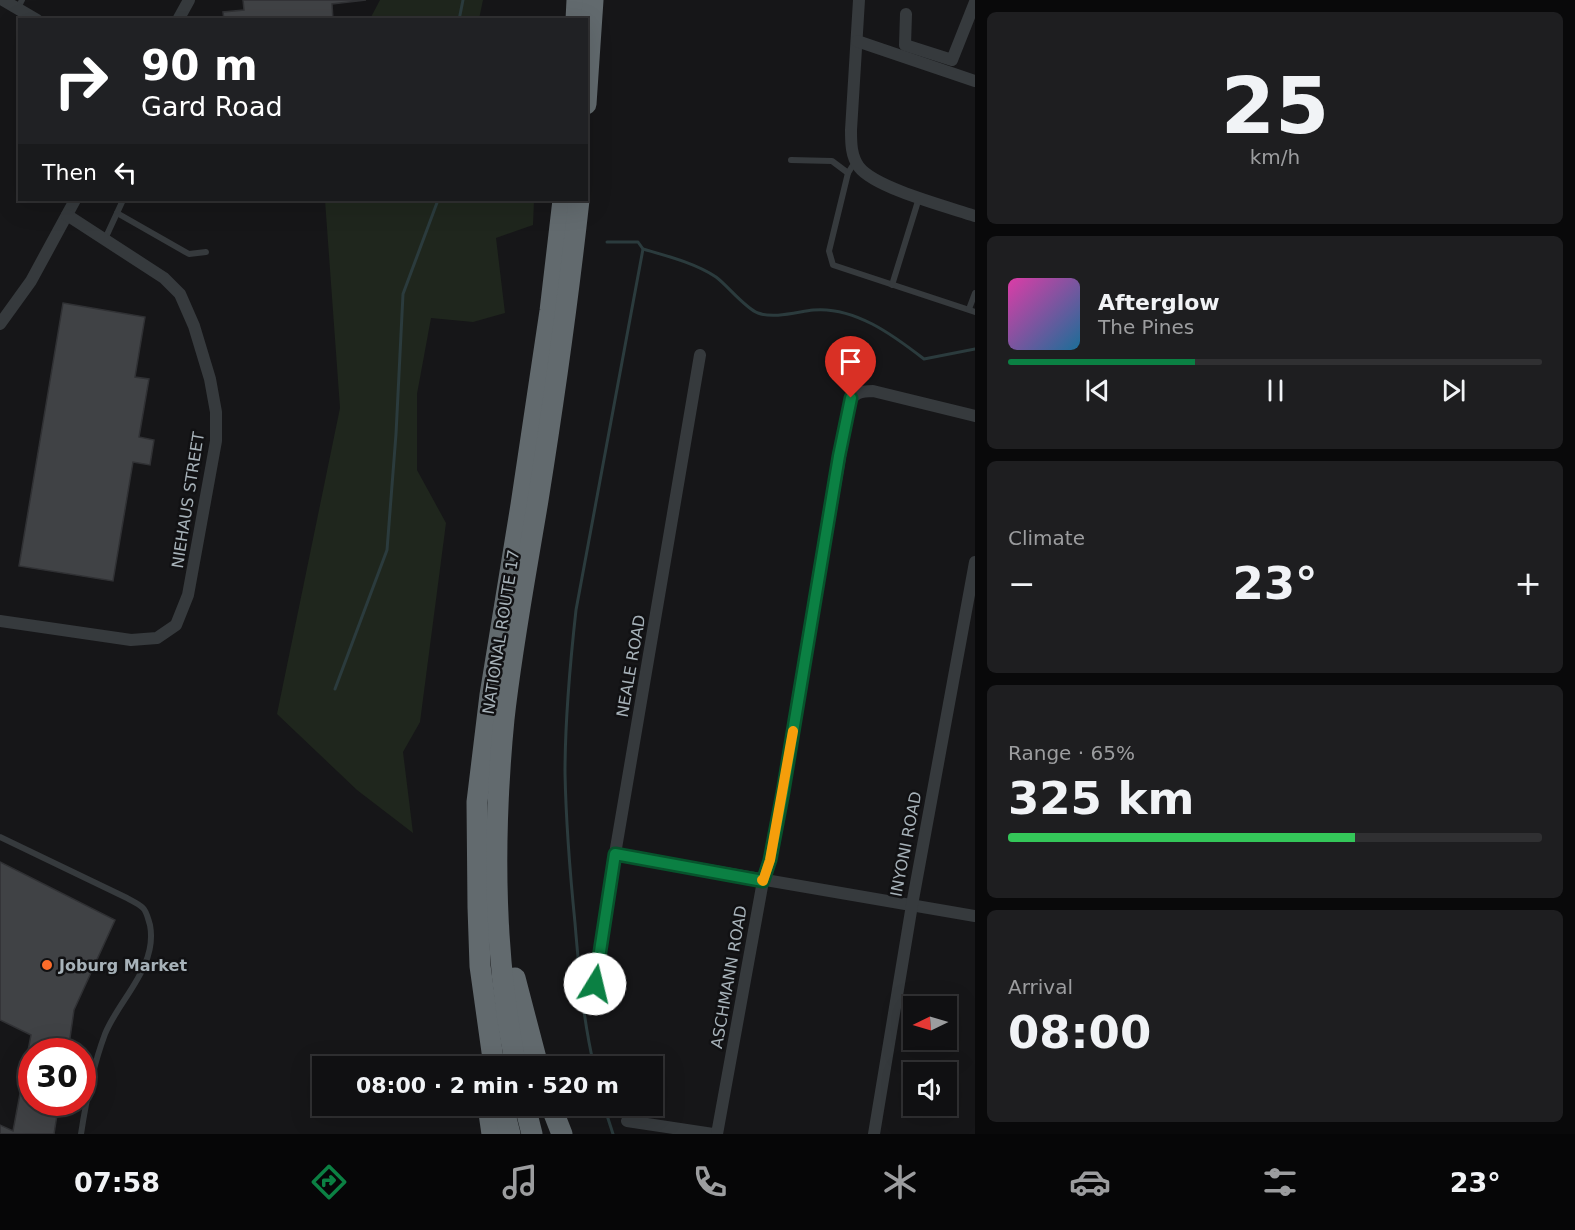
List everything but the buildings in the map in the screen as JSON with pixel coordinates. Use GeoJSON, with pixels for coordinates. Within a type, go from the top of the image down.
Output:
{"type":"FeatureCollection","features":[{"type":"Feature","properties":{"kind":"highway"},"geometry":{"type":"LineString","coordinates":[[576,18],[577,0]]}},
{"type":"Feature","properties":{"kind":"highway"},"geometry":{"type":"LineString","coordinates":[[588,74],[593,0]]}},
{"type":"Feature","properties":{"kind":"highway","name":"NATIONAL ROUTE 17"},"geometry":{"type":"LineString","coordinates":[[494,1056],[480,966],[477,802],[490,696],[522,505],[550,311],[563,201]]}},
{"type":"Feature","properties":{"kind":"highway"},"geometry":{"type":"LineString","coordinates":[[514,1056],[504,988],[498,886],[504,719],[562,349],[579,201]]}},
{"type":"Feature","properties":{"kind":"highway"},"geometry":{"type":"LineString","coordinates":[[477,802],[470,842],[468,891],[470,947],[482,1056]]}},
{"type":"Feature","properties":{"kind":"highway"},"geometry":{"type":"LineString","coordinates":[[498,886],[517,986],[535,1056]]}},
{"type":"Feature","properties":{"kind":"highway"},"geometry":{"type":"LineString","coordinates":[[489,1116],[492,1134]]}},
{"type":"Feature","properties":{"kind":"highway"},"geometry":{"type":"LineString","coordinates":[[506,1116],[510,1134]]}},
{"type":"Feature","properties":{"kind":"highway"},"geometry":{"type":"LineString","coordinates":[[528,1116],[532,1134]]}},
{"type":"Feature","properties":{"kind":"highway"},"geometry":{"type":"LineString","coordinates":[[555,1116],[562,1134]]}},
{"type":"Feature","properties":{"kind":"street"},"geometry":{"type":"LineString","coordinates":[[3,0],[20,4],[35,18]]}},
{"type":"Feature","properties":{"kind":"street"},"geometry":{"type":"LineString","coordinates":[[179,18],[189,0]]}},
{"type":"Feature","properties":{"kind":"street"},"geometry":{"type":"LineString","coordinates":[[859,0],[851,130],[851,143],[856,162],[861,169],[878,182],[975,216]]}},
{"type":"Feature","properties":{"kind":"street"},"geometry":{"type":"LineString","coordinates":[[906,14],[905,45],[952,60],[975,2]]}},
{"type":"Feature","properties":{"kind":"street"},"geometry":{"type":"LineString","coordinates":[[857,42],[975,81]]}},
{"type":"Feature","properties":{"kind":"street"},"geometry":{"type":"LineString","coordinates":[[0,324],[31,281],[74,201]]}},
{"type":"Feature","properties":{"kind":"street","name":"NIEHAUS STREET"},"geometry":{"type":"LineString","coordinates":[[0,621],[131,640],[145,640],[167,633],[176,625],[188,595],[216,441],[214,396],[194,326],[180,294],[164,278],[67,215]]}},
{"type":"Feature","properties":{"kind":"street","name":"NEALE ROAD"},"geometry":{"type":"LineString","coordinates":[[595,984],[700,355]]}},
{"type":"Feature","properties":{"kind":"street","name":"ASCHMANN ROAD"},"geometry":{"type":"LineString","coordinates":[[715,1134],[763,881],[770,860],[783,792],[842,437],[851,398],[864,391],[873,391],[975,416]]}},
{"type":"Feature","properties":{"kind":"street","name":"INYONI ROAD"},"geometry":{"type":"LineString","coordinates":[[874,1134],[912,905],[975,562]]}},
{"type":"Feature","properties":{"kind":"street"},"geometry":{"type":"LineString","coordinates":[[615,854],[975,916]]}},
{"type":"Feature","properties":{"kind":"street"},"geometry":{"type":"LineString","coordinates":[[627,1121],[715,1134]]}},
{"type":"Feature","properties":{"kind":"lane"},"geometry":{"type":"LineString","coordinates":[[791,160],[832,161],[848,173]]}},
{"type":"Feature","properties":{"kind":"lane"},"geometry":{"type":"LineString","coordinates":[[856,162],[848,173],[829,251],[833,265],[972,310],[975,293]]}},
{"type":"Feature","properties":{"kind":"lane"},"geometry":{"type":"LineString","coordinates":[[892,285],[920,197]]}},
{"type":"Feature","properties":{"kind":"lane"},"geometry":{"type":"LineString","coordinates":[[105,239],[123,201]]}},
{"type":"Feature","properties":{"kind":"lane"},"geometry":{"type":"LineString","coordinates":[[117,213],[189,254],[206,252]]}},
{"type":"Feature","properties":{"kind":"lane"},"geometry":{"type":"LineString","coordinates":[[0,837],[127,898],[144,908],[148,916],[150,929],[147,957],[133,988],[120,1005],[105,1034],[93,1075],[81,1134]]}},
{"type":"Feature","properties":{"kind":"shaded area"},"geometry":{"type":"Polygon","coordinates":[[[380,0],[483,0],[479,18],[371,18],[380,0]]]}},
{"type":"Feature","properties":{"kind":"shaded area"},"geometry":{"type":"Polygon","coordinates":[[[325,201],[534,201],[533,225],[496,238],[505,313],[473,322],[431,318],[417,394],[417,470],[446,523],[420,722],[403,752],[413,833],[357,790],[277,714],[340,408],[325,201]]]}},
{"type":"Feature","properties":{"kind":"waterway"},"geometry":{"type":"LineString","coordinates":[[459,18],[463,0]]}},
{"type":"Feature","properties":{"kind":"waterway"},"geometry":{"type":"LineString","coordinates":[[335,689],[387,550],[403,294],[438,201]]}},
{"type":"Feature","properties":{"kind":"waterway"},"geometry":{"type":"LineString","coordinates":[[607,242],[638,242],[643,249],[699,268],[716,277],[753,311],[764,315],[828,310],[858,317],[886,332],[924,359],[975,349]]}},
{"type":"Feature","properties":{"kind":"waterway"},"geometry":{"type":"LineString","coordinates":[[592,1056],[582,995],[570,867],[565,773],[567,712],[576,610],[643,249]]}},
{"type":"Feature","properties":{"kind":"waterway"},"geometry":{"type":"LineString","coordinates":[[607,1116],[613,1134]]}},
{"type":"Feature","properties":{"kind":"slow traffic"},"geometry":{"type":"LineString","coordinates":[[762,880],[770,860],[793,731]]}},
{"type":"Feature","properties":{"kind":"place","name":"Joburg Market"},"geometry":{"type":"Point","coordinates":[47,965]}},
{"type":"Feature","properties":{"kind":"route"},"geometry":{"type":"LineString","coordinates":[[595,984],[615,854],[763,881],[770,860],[783,792],[839,456],[851,398]]}}]}
